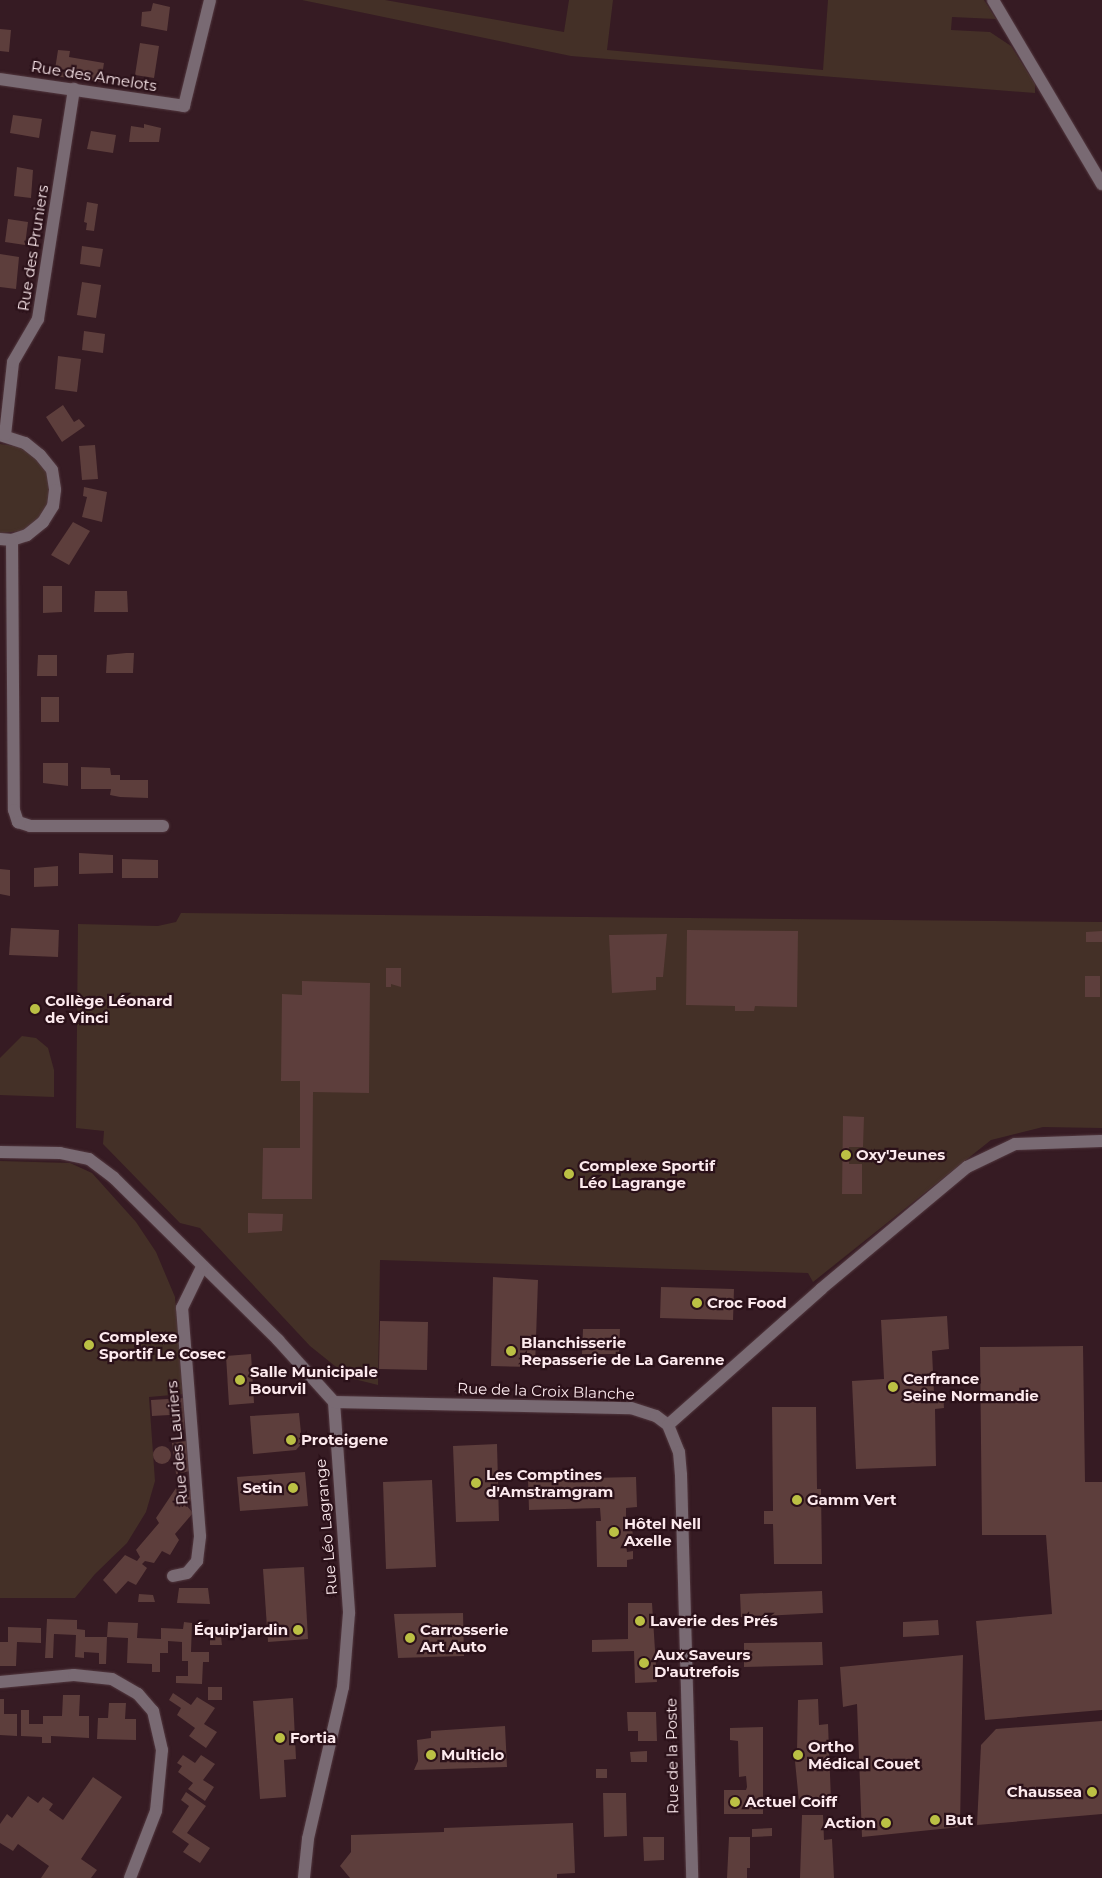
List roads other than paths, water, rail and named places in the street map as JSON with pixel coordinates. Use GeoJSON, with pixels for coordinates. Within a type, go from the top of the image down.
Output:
{"type":"FeatureCollection","features":[{"type":"Feature","properties":{"kind":"street","name":"Rue des Amelots"},"geometry":{"type":"LineString","coordinates":[[0,79],[184,106],[210,0]]}},
{"type":"Feature","properties":{"kind":"street"},"geometry":{"type":"LineString","coordinates":[[993,0],[1102,184]]}},
{"type":"Feature","properties":{"kind":"street","name":"Rue des Pruniers"},"geometry":{"type":"LineString","coordinates":[[2,435],[13,362],[38,319],[74,89]]}},
{"type":"Feature","properties":{"kind":"street"},"geometry":{"type":"LineString","coordinates":[[2,435],[25,443],[40,455],[52,470],[56,490],[53,506],[42,522],[27,535],[6,539],[14,810],[18,822],[30,826],[164,826]]}},
{"type":"Feature","properties":{"kind":"street"},"geometry":{"type":"LineString","coordinates":[[668,1425],[827,1284],[967,1167],[1015,1144],[1102,1141]]}},
{"type":"Feature","properties":{"kind":"street"},"geometry":{"type":"LineString","coordinates":[[0,1152],[60,1153],[89,1159],[114,1178],[334,1402]]}},
{"type":"Feature","properties":{"kind":"street","name":"Rue des Lauriers"},"geometry":{"type":"LineString","coordinates":[[173,1576],[187,1573],[197,1561],[200,1536],[182,1308],[202,1267]]}},
{"type":"Feature","properties":{"kind":"street","name":"Rue de la Croix Blanche"},"geometry":{"type":"LineString","coordinates":[[334,1402],[630,1408],[656,1416],[668,1425]]}},
{"type":"Feature","properties":{"kind":"street","name":"Rue Léo Lagrange"},"geometry":{"type":"LineString","coordinates":[[304,1878],[308,1839],[343,1687],[349,1613],[334,1402]]}},
{"type":"Feature","properties":{"kind":"street","name":"Rue de la Poste"},"geometry":{"type":"LineString","coordinates":[[668,1425],[679,1452],[682,1474],[692,1878]]}},
{"type":"Feature","properties":{"kind":"street"},"geometry":{"type":"LineString","coordinates":[[0,1682],[74,1675],[112,1679],[138,1694],[153,1711],[161,1742],[156,1811],[130,1878]]}},
{"type":"Feature","properties":{"kind":"place","name":"Collège Léonard de Vinci"},"geometry":{"type":"Point","coordinates":[35,1009]}},
{"type":"Feature","properties":{"kind":"place","name":"Oxy'Jeunes"},"geometry":{"type":"Point","coordinates":[846,1155]}},
{"type":"Feature","properties":{"kind":"place","name":"Complexe Sportif Léo Lagrange"},"geometry":{"type":"Point","coordinates":[569,1174]}},
{"type":"Feature","properties":{"kind":"place","name":"Croc Food"},"geometry":{"type":"Point","coordinates":[697,1303]}},
{"type":"Feature","properties":{"kind":"place","name":"Complexe Sportif Le Cosec"},"geometry":{"type":"Point","coordinates":[89,1345]}},
{"type":"Feature","properties":{"kind":"place","name":"Blanchisserie Repasserie de La Garenne"},"geometry":{"type":"Point","coordinates":[511,1351]}},
{"type":"Feature","properties":{"kind":"place","name":"Salle Municipale Bourvil"},"geometry":{"type":"Point","coordinates":[240,1380]}},
{"type":"Feature","properties":{"kind":"place","name":"Cerfrance Seine Normandie"},"geometry":{"type":"Point","coordinates":[893,1387]}},
{"type":"Feature","properties":{"kind":"place","name":"Proteigene"},"geometry":{"type":"Point","coordinates":[291,1440]}},
{"type":"Feature","properties":{"kind":"place","name":"Les Comptines d'Amstramgram"},"geometry":{"type":"Point","coordinates":[476,1483]}},
{"type":"Feature","properties":{"kind":"place","name":"Setin"},"geometry":{"type":"Point","coordinates":[293,1488]}},
{"type":"Feature","properties":{"kind":"place","name":"Gamm Vert"},"geometry":{"type":"Point","coordinates":[797,1500]}},
{"type":"Feature","properties":{"kind":"place","name":"Hôtel Nell Axelle"},"geometry":{"type":"Point","coordinates":[614,1532]}},
{"type":"Feature","properties":{"kind":"place","name":"Laverie des Prés"},"geometry":{"type":"Point","coordinates":[640,1621]}},
{"type":"Feature","properties":{"kind":"place","name":"Équip'jardin"},"geometry":{"type":"Point","coordinates":[298,1630]}},
{"type":"Feature","properties":{"kind":"place","name":"Carrosserie Art Auto"},"geometry":{"type":"Point","coordinates":[410,1638]}},
{"type":"Feature","properties":{"kind":"place","name":"Aux Saveurs D'autrefois"},"geometry":{"type":"Point","coordinates":[644,1663]}},
{"type":"Feature","properties":{"kind":"place","name":"Fortia"},"geometry":{"type":"Point","coordinates":[280,1738]}},
{"type":"Feature","properties":{"kind":"place","name":"Multiclo"},"geometry":{"type":"Point","coordinates":[431,1755]}},
{"type":"Feature","properties":{"kind":"place","name":"Ortho Médical Couet"},"geometry":{"type":"Point","coordinates":[798,1755]}},
{"type":"Feature","properties":{"kind":"place","name":"Chaussea"},"geometry":{"type":"Point","coordinates":[1092,1792]}},
{"type":"Feature","properties":{"kind":"place","name":"Actuel Coiff"},"geometry":{"type":"Point","coordinates":[735,1802]}},
{"type":"Feature","properties":{"kind":"place","name":"But"},"geometry":{"type":"Point","coordinates":[935,1820]}},
{"type":"Feature","properties":{"kind":"place","name":"Action"},"geometry":{"type":"Point","coordinates":[886,1823]}}]}
